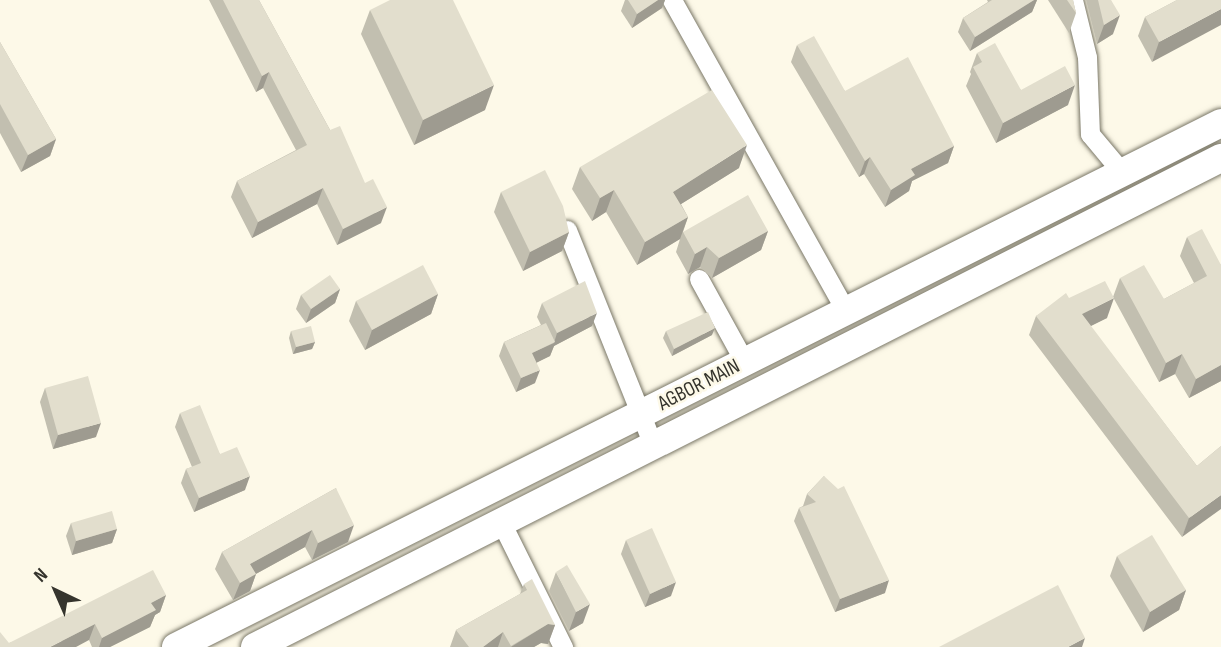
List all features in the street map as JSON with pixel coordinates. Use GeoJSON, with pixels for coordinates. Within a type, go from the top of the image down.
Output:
{"type":"FeatureCollection","features":[{"type":"Feature","properties":{"kind":"main road","name":"AGBOR MAIN"},"geometry":{"type":"LineString","coordinates":[[176,647],[640,415],[844,308],[1221,123]]}},
{"type":"Feature","properties":{"kind":"main road","name":"AGBOR MAIN"},"geometry":{"type":"LineString","coordinates":[[255,647],[500,520],[654,447],[1221,158]]}},
{"type":"Feature","properties":{"kind":"street"},"geometry":{"type":"LineString","coordinates":[[671,0],[844,308]]}},
{"type":"Feature","properties":{"kind":"street"},"geometry":{"type":"LineString","coordinates":[[1073,0],[1087,57],[1085,101],[1090,134],[1121,171]]}},
{"type":"Feature","properties":{"kind":"street"},"geometry":{"type":"LineString","coordinates":[[567,230],[654,447]]}},
{"type":"Feature","properties":{"kind":"street"},"geometry":{"type":"LineString","coordinates":[[699,279],[744,361]]}},
{"type":"Feature","properties":{"kind":"street"},"geometry":{"type":"LineString","coordinates":[[500,520],[563,647]]}},
{"type":"Feature","properties":{"kind":"building"},"geometry":{"type":"Polygon","coordinates":[[[223,0],[259,0],[330,130],[340,126],[365,183],[373,179],[387,207],[343,229],[323,188],[258,222],[237,181],[307,145],[269,72],[262,76],[223,0]]]}},
{"type":"Feature","properties":{"kind":"building"},"geometry":{"type":"Polygon","coordinates":[[[390,0],[453,0],[494,85],[423,120],[370,10],[390,0]]]}},
{"type":"Feature","properties":{"kind":"building"},"geometry":{"type":"Polygon","coordinates":[[[628,0],[658,0],[637,14],[628,0]]]}},
{"type":"Feature","properties":{"kind":"building"},"geometry":{"type":"Polygon","coordinates":[[[992,0],[1034,0],[975,37],[963,18],[992,0]]]}},
{"type":"Feature","properties":{"kind":"building"},"geometry":{"type":"Polygon","coordinates":[[[1067,0],[1073,0],[1076,13],[1067,0]]]}},
{"type":"Feature","properties":{"kind":"building"},"geometry":{"type":"Polygon","coordinates":[[[1098,0],[1111,0],[1120,15],[1104,25],[1098,0]]]}},
{"type":"Feature","properties":{"kind":"building"},"geometry":{"type":"Polygon","coordinates":[[[1177,0],[1221,0],[1221,9],[1159,42],[1145,17],[1177,0]]]}},
{"type":"Feature","properties":{"kind":"building"},"geometry":{"type":"Polygon","coordinates":[[[814,36],[845,91],[908,57],[954,146],[911,169],[915,175],[891,190],[870,157],[865,161],[797,45],[814,36]]]}},
{"type":"Feature","properties":{"kind":"building"},"geometry":{"type":"Polygon","coordinates":[[[0,42],[56,139],[28,155],[0,104],[0,42]]]}},
{"type":"Feature","properties":{"kind":"building"},"geometry":{"type":"Polygon","coordinates":[[[995,43],[1021,90],[1065,66],[1075,85],[1003,123],[973,67],[982,62],[977,53],[995,43]]]}},
{"type":"Feature","properties":{"kind":"building"},"geometry":{"type":"Polygon","coordinates":[[[712,90],[747,145],[673,192],[688,217],[645,242],[614,190],[600,198],[580,167],[712,90]]]}},
{"type":"Feature","properties":{"kind":"building"},"geometry":{"type":"Polygon","coordinates":[[[545,170],[563,206],[569,232],[530,252],[501,192],[545,170]]]}},
{"type":"Feature","properties":{"kind":"building"},"geometry":{"type":"Polygon","coordinates":[[[748,195],[768,231],[719,258],[707,247],[695,254],[683,232],[748,195]]]}},
{"type":"Feature","properties":{"kind":"building"},"geometry":{"type":"Polygon","coordinates":[[[1202,229],[1221,265],[1221,365],[1196,379],[1182,354],[1166,363],[1120,278],[1144,265],[1164,299],[1207,276],[1187,237],[1202,229]]]}},
{"type":"Feature","properties":{"kind":"building"},"geometry":{"type":"Polygon","coordinates":[[[423,265],[438,294],[372,330],[356,301],[423,265]]]}},
{"type":"Feature","properties":{"kind":"building"},"geometry":{"type":"Polygon","coordinates":[[[330,275],[340,289],[311,309],[301,295],[330,275]]]}},
{"type":"Feature","properties":{"kind":"building"},"geometry":{"type":"Polygon","coordinates":[[[585,281],[597,313],[557,333],[542,303],[585,281]]]}},
{"type":"Feature","properties":{"kind":"building"},"geometry":{"type":"Polygon","coordinates":[[[1105,281],[1114,298],[1082,314],[1197,466],[1221,446],[1221,495],[1189,518],[1036,316],[1066,293],[1069,298],[1105,281]]]}},
{"type":"Feature","properties":{"kind":"building"},"geometry":{"type":"Polygon","coordinates":[[[708,312],[715,328],[674,349],[666,331],[708,312]]]}},
{"type":"Feature","properties":{"kind":"building"},"geometry":{"type":"Polygon","coordinates":[[[546,323],[555,342],[532,353],[540,370],[521,378],[504,342],[546,323]]]}},
{"type":"Feature","properties":{"kind":"building"},"geometry":{"type":"Polygon","coordinates":[[[311,326],[315,342],[296,347],[291,331],[311,326]]]}},
{"type":"Feature","properties":{"kind":"building"},"geometry":{"type":"Polygon","coordinates":[[[88,376],[101,423],[58,435],[45,388],[88,376]]]}},
{"type":"Feature","properties":{"kind":"building"},"geometry":{"type":"Polygon","coordinates":[[[200,405],[220,454],[237,447],[250,476],[199,498],[186,469],[201,463],[180,413],[200,405]]]}},
{"type":"Feature","properties":{"kind":"building"},"geometry":{"type":"Polygon","coordinates":[[[824,476],[838,489],[844,486],[889,580],[840,599],[799,508],[816,502],[807,494],[824,476]]]}},
{"type":"Feature","properties":{"kind":"building"},"geometry":{"type":"Polygon","coordinates":[[[336,488],[354,525],[318,543],[312,530],[250,564],[256,574],[240,583],[222,552],[336,488]]]}},
{"type":"Feature","properties":{"kind":"building"},"geometry":{"type":"Polygon","coordinates":[[[112,511],[117,529],[76,541],[71,523],[112,511]]]}},
{"type":"Feature","properties":{"kind":"building"},"geometry":{"type":"Polygon","coordinates":[[[652,528],[676,582],[650,594],[626,540],[652,528]]]}},
{"type":"Feature","properties":{"kind":"building"},"geometry":{"type":"Polygon","coordinates":[[[1152,535],[1186,590],[1150,612],[1117,556],[1152,535]]]}},
{"type":"Feature","properties":{"kind":"building"},"geometry":{"type":"Polygon","coordinates":[[[567,565],[590,604],[576,612],[556,572],[567,565]]]}},
{"type":"Feature","properties":{"kind":"building"},"geometry":{"type":"Polygon","coordinates":[[[153,570],[166,595],[151,603],[156,610],[102,638],[95,624],[50,647],[0,647],[0,632],[9,643],[153,570]]]}},
{"type":"Feature","properties":{"kind":"building"},"geometry":{"type":"Polygon","coordinates":[[[532,579],[555,625],[548,624],[511,646],[503,632],[483,647],[469,647],[456,630],[527,590],[524,584],[532,579]]]}},
{"type":"Feature","properties":{"kind":"building"},"geometry":{"type":"Polygon","coordinates":[[[1058,585],[1085,638],[1068,647],[939,647],[1058,585]]]}}]}
